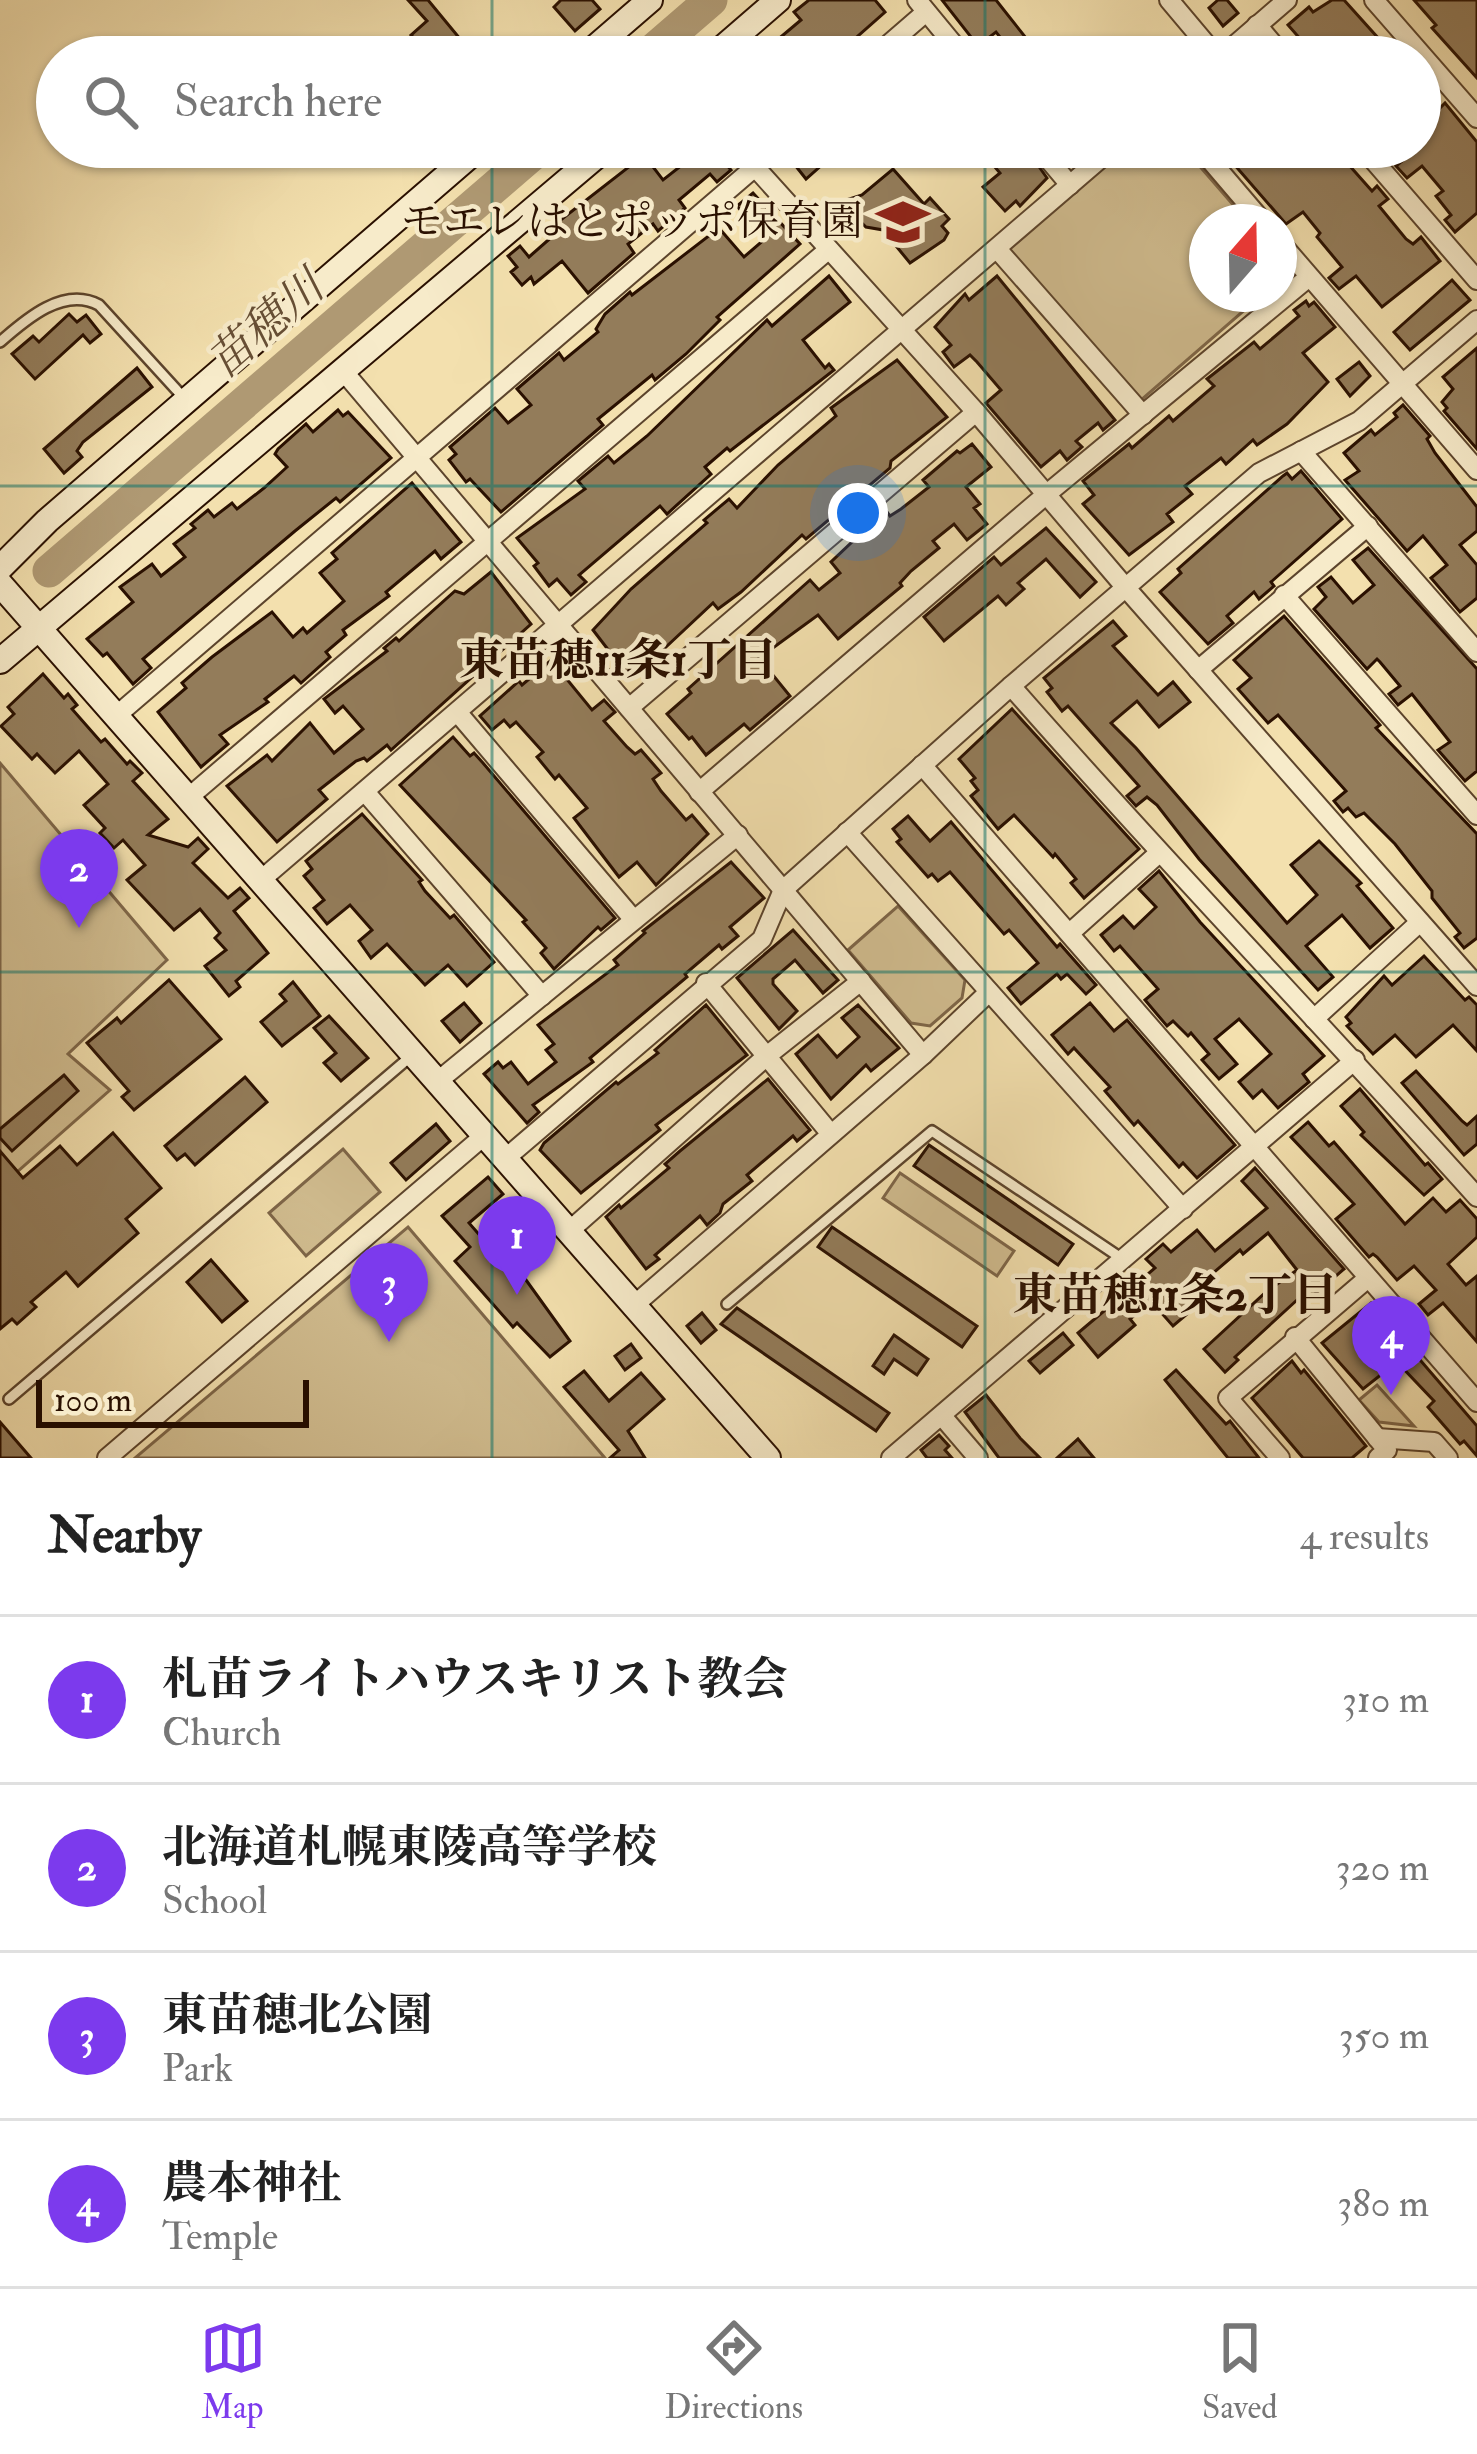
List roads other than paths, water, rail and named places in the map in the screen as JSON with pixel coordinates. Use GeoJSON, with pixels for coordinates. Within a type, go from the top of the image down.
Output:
{"type":"FeatureCollection","features":[{"type":"Feature","properties":{"kind":"street"},"geometry":{"type":"LineString","coordinates":[[608,36],[650,0]]}},
{"type":"Feature","properties":{"kind":"street"},"geometry":{"type":"LineString","coordinates":[[736,36],[778,0]]}},
{"type":"Feature","properties":{"kind":"street"},"geometry":{"type":"LineString","coordinates":[[1169,0],[1201,36]]}},
{"type":"Feature","properties":{"kind":"street"},"geometry":{"type":"LineString","coordinates":[[1245,36],[1287,0]]}},
{"type":"Feature","properties":{"kind":"street"},"geometry":{"type":"LineString","coordinates":[[1374,0],[1405,36]]}},
{"type":"Feature","properties":{"kind":"street"},"geometry":{"type":"LineString","coordinates":[[893,36],[921,6],[946,36]]}},
{"type":"Feature","properties":{"kind":"street"},"geometry":{"type":"LineString","coordinates":[[1257,26],[1266,36]]}},
{"type":"Feature","properties":{"kind":"street"},"geometry":{"type":"LineString","coordinates":[[1441,77],[1477,118]]}},
{"type":"Feature","properties":{"kind":"street"},"geometry":{"type":"LineString","coordinates":[[0,568],[47,521],[456,168]]}},
{"type":"Feature","properties":{"kind":"street"},"geometry":{"type":"LineString","coordinates":[[0,662],[582,168]]}},
{"type":"Feature","properties":{"kind":"street"},"geometry":{"type":"LineString","coordinates":[[116,716],[750,168]]}},
{"type":"Feature","properties":{"kind":"street"},"geometry":{"type":"LineString","coordinates":[[756,168],[1474,978]]}},
{"type":"Feature","properties":{"kind":"street"},"geometry":{"type":"LineString","coordinates":[[1056,168],[1070,185]]}},
{"type":"Feature","properties":{"kind":"street"},"geometry":{"type":"LineString","coordinates":[[262,879],[1090,168]]}},
{"type":"Feature","properties":{"kind":"street"},"geometry":{"type":"LineString","coordinates":[[1217,168],[1248,204]]}},
{"type":"Feature","properties":{"kind":"street"},"geometry":{"type":"LineString","coordinates":[[1380,168],[1477,280]]}},
{"type":"Feature","properties":{"kind":"street"},"geometry":{"type":"LineString","coordinates":[[188,798],[827,250]]}},
{"type":"Feature","properties":{"kind":"street"},"geometry":{"type":"LineString","coordinates":[[998,250],[1143,415]]}},
{"type":"Feature","properties":{"kind":"street"},"geometry":{"type":"LineString","coordinates":[[1297,262],[1477,470]]}},
{"type":"Feature","properties":{"kind":"street"},"geometry":{"type":"LineString","coordinates":[[699,792],[1048,493],[1310,277]]}},
{"type":"Feature","properties":{"kind":"street"},"geometry":{"type":"LineString","coordinates":[[506,1158],[761,939],[783,890],[1011,686],[1259,473],[1359,421],[1477,320]]}},
{"type":"Feature","properties":{"kind":"street"},"geometry":{"type":"LineString","coordinates":[[344,372],[923,1055]]}},
{"type":"Feature","properties":{"kind":"street"},"geometry":{"type":"LineString","coordinates":[[629,708],[976,412]]}},
{"type":"Feature","properties":{"kind":"street"},"geometry":{"type":"LineString","coordinates":[[1301,451],[1474,641]]}},
{"type":"Feature","properties":{"kind":"street"},"geometry":{"type":"LineString","coordinates":[[1198,670],[1368,526]]}},
{"type":"Feature","properties":{"kind":"street"},"geometry":{"type":"LineString","coordinates":[[0,584],[768,1458]]}},
{"type":"Feature","properties":{"kind":"street"},"geometry":{"type":"LineString","coordinates":[[1284,596],[1477,814]]}},
{"type":"Feature","properties":{"kind":"street"},"geometry":{"type":"LineString","coordinates":[[1011,686],[1477,1197]]}},
{"type":"Feature","properties":{"kind":"street"},"geometry":{"type":"LineString","coordinates":[[458,713],[634,920]]}},
{"type":"Feature","properties":{"kind":"street"},"geometry":{"type":"LineString","coordinates":[[922,765],[1477,1402]]}},
{"type":"Feature","properties":{"kind":"street"},"geometry":{"type":"LineString","coordinates":[[367,793],[542,996]]}},
{"type":"Feature","properties":{"kind":"street"},"geometry":{"type":"LineString","coordinates":[[847,832],[1183,1209]]}},
{"type":"Feature","properties":{"kind":"street"},"geometry":{"type":"LineString","coordinates":[[437,1081],[738,835]]}},
{"type":"Feature","properties":{"kind":"street"},"geometry":{"type":"LineString","coordinates":[[1071,932],[1159,853]]}},
{"type":"Feature","properties":{"kind":"street"},"geometry":{"type":"LineString","coordinates":[[1313,1019],[1420,922]]}},
{"type":"Feature","properties":{"kind":"street"},"geometry":{"type":"LineString","coordinates":[[568,1232],[769,1055],[861,981]]}},
{"type":"Feature","properties":{"kind":"street"},"geometry":{"type":"LineString","coordinates":[[706,983],[830,1133]]}},
{"type":"Feature","properties":{"kind":"street"},"geometry":{"type":"LineString","coordinates":[[632,1307],[989,992]]}},
{"type":"Feature","properties":{"kind":"street"},"geometry":{"type":"LineString","coordinates":[[891,1458],[1354,1060]]}},
{"type":"Feature","properties":{"kind":"street"},"geometry":{"type":"LineString","coordinates":[[106,1458],[485,1135]]}},
{"type":"Feature","properties":{"kind":"street"},"geometry":{"type":"LineString","coordinates":[[1280,1458],[1228,1398],[1368,1278]]}},
{"type":"Feature","properties":{"kind":"street"},"geometry":{"type":"LineString","coordinates":[[1295,1337],[1378,1448],[1434,1442],[1448,1458]]}},
{"type":"Feature","properties":{"kind":"street"},"geometry":{"type":"LineString","coordinates":[[942,1416],[978,1458]]}},
{"type":"Feature","properties":{"kind":"lane"},"geometry":{"type":"LineString","coordinates":[[0,342],[54,305],[69,298],[89,300],[99,305],[186,401]]}},
{"type":"Feature","properties":{"kind":"lane"},"geometry":{"type":"LineString","coordinates":[[9,1399],[414,1054]]}},
{"type":"Feature","properties":{"kind":"lane"},"geometry":{"type":"LineString","coordinates":[[727,1304],[932,1131],[1124,1260]]}},
{"type":"Feature","properties":{"kind":"waterway","name":"苗穂川"},"geometry":{"type":"LineString","coordinates":[[669,36],[711,0]]}},
{"type":"Feature","properties":{"kind":"waterway","name":"苗穂川"},"geometry":{"type":"LineString","coordinates":[[49,571],[517,168]]}},
{"type":"Feature","properties":{"kind":"place","name":"モエレはとポッポ保育園"},"geometry":{"type":"Point","coordinates":[903,222]}},
{"type":"Feature","properties":{"kind":"place","name":"北海道札幌東陵高等学校"},"geometry":{"type":"Point","coordinates":[79,928]}},
{"type":"Feature","properties":{"kind":"place","name":"札苗ライトハウスキリスト教会"},"geometry":{"type":"Point","coordinates":[517,1295]}},
{"type":"Feature","properties":{"kind":"place","name":"東苗穂北公園"},"geometry":{"type":"Point","coordinates":[389,1342]}},
{"type":"Feature","properties":{"kind":"place","name":"農本神社"},"geometry":{"type":"Point","coordinates":[1391,1395]}},
{"type":"Feature","properties":{"kind":"district","name":"東苗穂11条1丁目"},"geometry":{"type":"Point","coordinates":[618,661]}},
{"type":"Feature","properties":{"kind":"district","name":"東苗穂11条2丁目"},"geometry":{"type":"Point","coordinates":[1175,1296]}}]}
